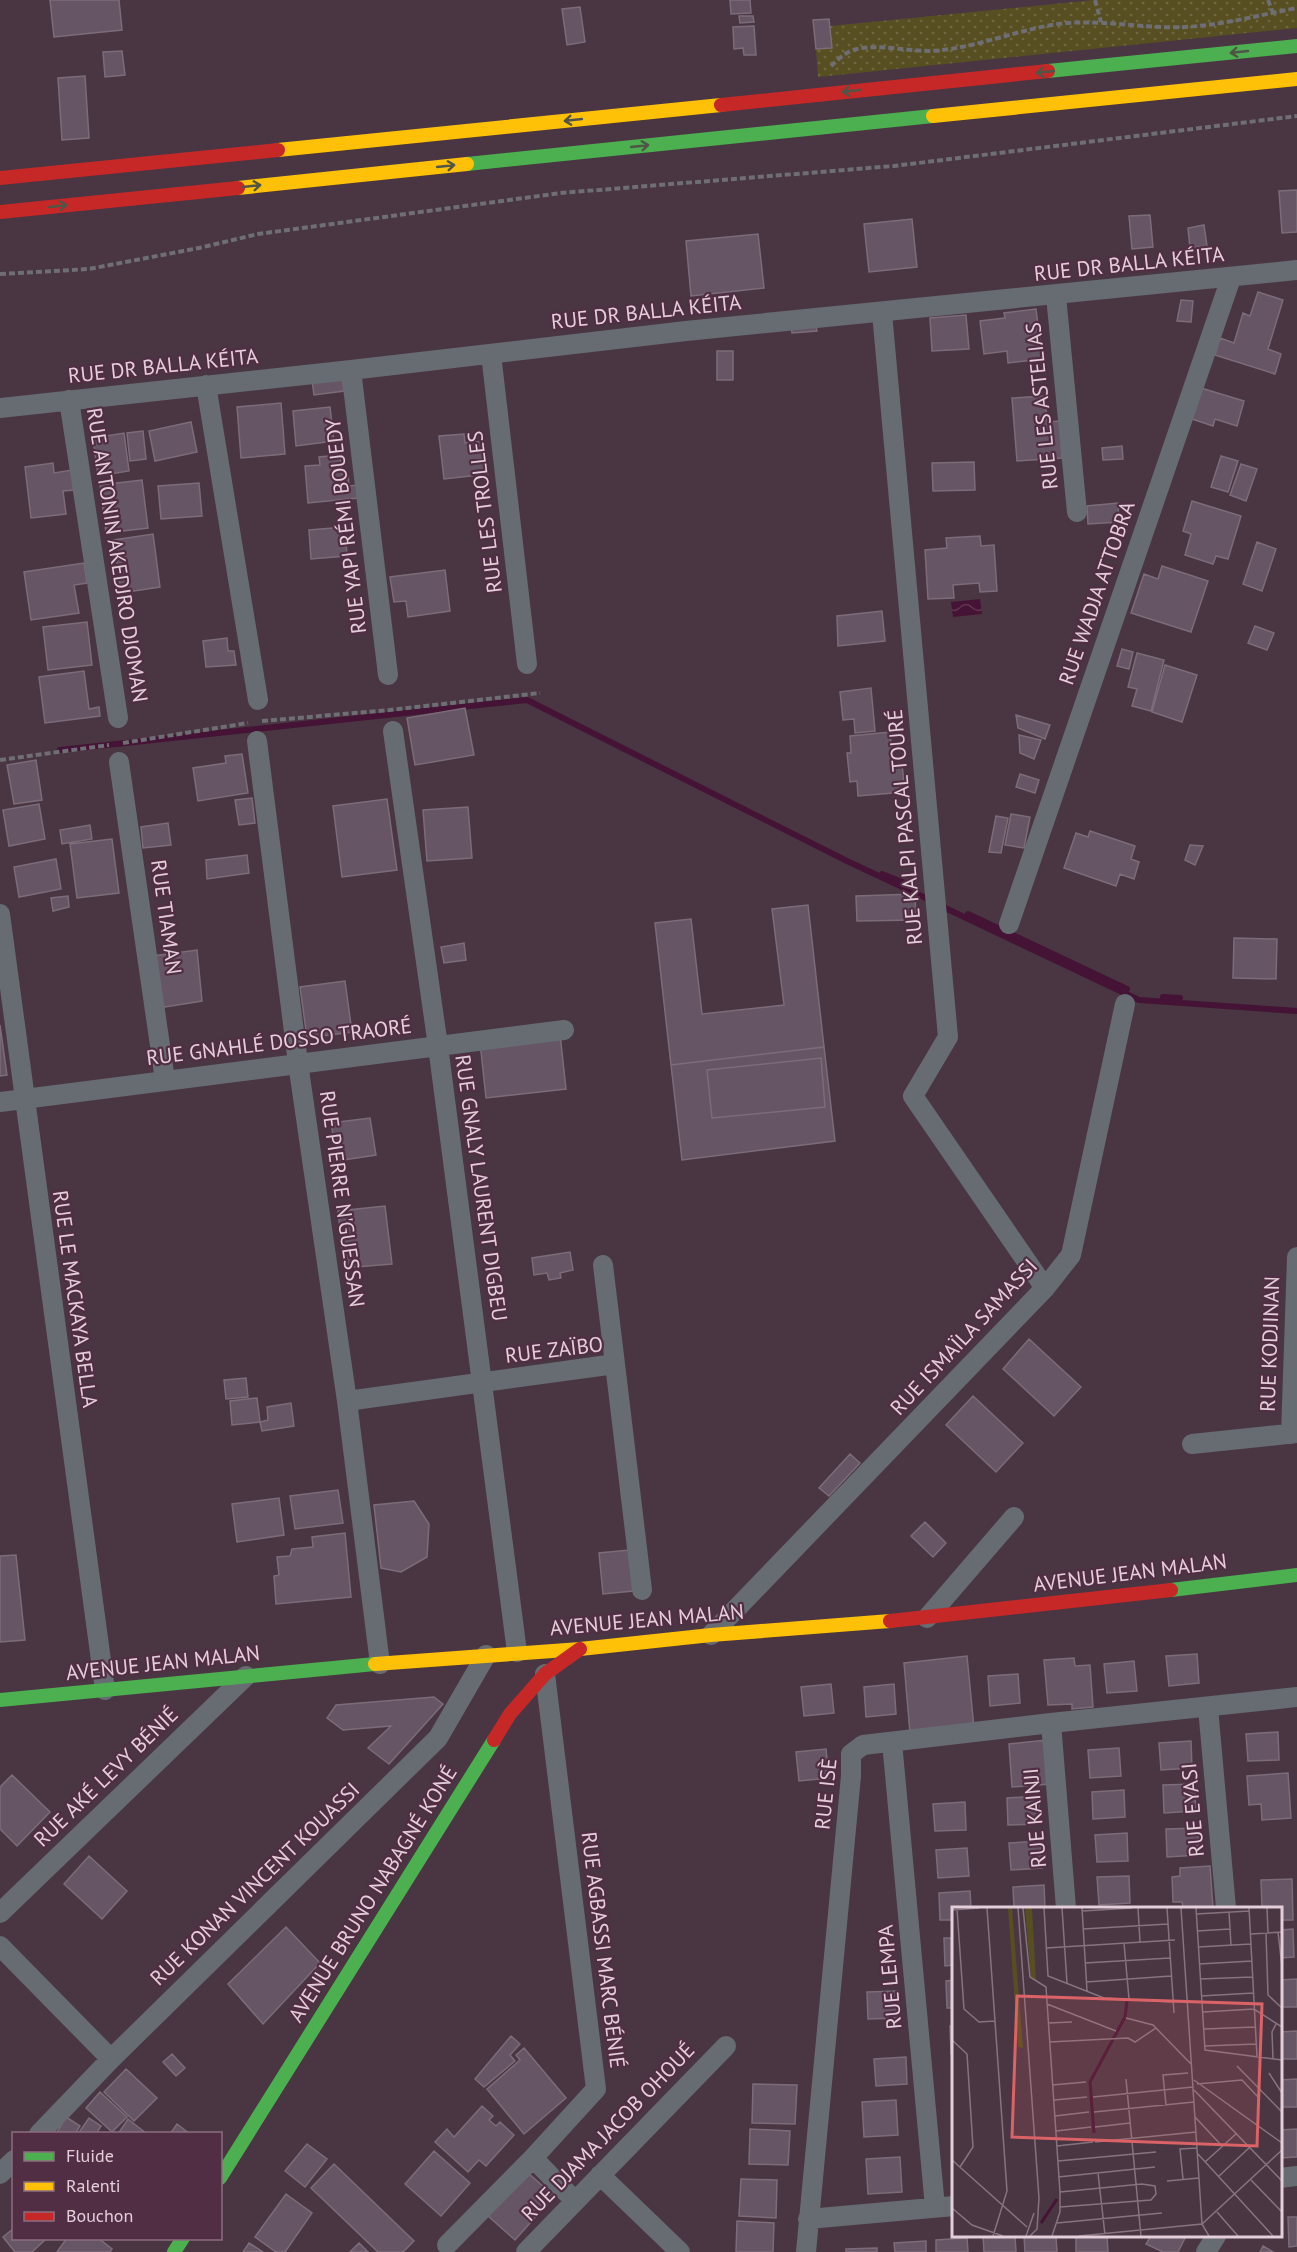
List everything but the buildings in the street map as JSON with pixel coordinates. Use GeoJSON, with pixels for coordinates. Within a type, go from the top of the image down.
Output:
{"type":"FeatureCollection","features":[{"type":"Feature","properties":{"kind":"main road"},"geometry":{"type":"LineString","coordinates":[[0,178],[1297,46]]}},
{"type":"Feature","properties":{"kind":"main road"},"geometry":{"type":"LineString","coordinates":[[0,212],[1297,79]]}},
{"type":"Feature","properties":{"kind":"main road","name":"AVENUE JEAN MALAN"},"geometry":{"type":"LineString","coordinates":[[0,1700],[380,1664],[580,1649],[711,1635],[927,1618],[1297,1575]]}},
{"type":"Feature","properties":{"kind":"main road","name":"AVENUE BRUNO NABAGNÉ KONÉ"},"geometry":{"type":"LineString","coordinates":[[222,2175],[510,1714],[545,1674],[580,1649]]}},
{"type":"Feature","properties":{"kind":"street","name":"RUE DR BALLA KÉITA"},"geometry":{"type":"LineString","coordinates":[[0,408],[686,331],[1056,296],[1297,270]]}},
{"type":"Feature","properties":{"kind":"street","name":"RUE WADJA ATTOBRA"},"geometry":{"type":"LineString","coordinates":[[1009,924],[1231,278]]}},
{"type":"Feature","properties":{"kind":"street","name":"RUE LES ASTELIAS"},"geometry":{"type":"LineString","coordinates":[[1056,296],[1077,512]]}},
{"type":"Feature","properties":{"kind":"street","name":"RUE KALPI PASCAL TOURÉ"},"geometry":{"type":"LineString","coordinates":[[882,313],[948,1037],[913,1096],[1045,1288]]}},
{"type":"Feature","properties":{"kind":"street","name":"RUE LES TROLLES"},"geometry":{"type":"LineString","coordinates":[[491,354],[527,664]]}},
{"type":"Feature","properties":{"kind":"street","name":"RUE YAPI RÉMI BOUEDY"},"geometry":{"type":"LineString","coordinates":[[351,370],[388,675]]}},
{"type":"Feature","properties":{"kind":"street"},"geometry":{"type":"LineString","coordinates":[[206,385],[258,700]]}},
{"type":"Feature","properties":{"kind":"street","name":"RUE ANTONIN AKEDJRO DJOMAN"},"geometry":{"type":"LineString","coordinates":[[69,400],[118,718]]}},
{"type":"Feature","properties":{"kind":"street","name":"RUE GNALY LAURENT DIGBEU"},"geometry":{"type":"LineString","coordinates":[[393,731],[438,1046],[517,1652]]}},
{"type":"Feature","properties":{"kind":"street","name":"RUE PIERRE N'GUESSAN"},"geometry":{"type":"LineString","coordinates":[[257,741],[298,1064],[347,1401],[380,1664]]}},
{"type":"Feature","properties":{"kind":"street","name":"RUE TIAMAN"},"geometry":{"type":"LineString","coordinates":[[119,762],[165,1080]]}},
{"type":"Feature","properties":{"kind":"street","name":"RUE LE MACKAYA BELLA"},"geometry":{"type":"LineString","coordinates":[[0,914],[105,1690]]}},
{"type":"Feature","properties":{"kind":"street","name":"RUE ISMAÏLA SAMASSI"},"geometry":{"type":"LineString","coordinates":[[711,1635],[1045,1288],[1071,1255],[1125,1004]]}},
{"type":"Feature","properties":{"kind":"street","name":"RUE GNAHLÉ DOSSO TRAORÉ"},"geometry":{"type":"LineString","coordinates":[[0,1102],[564,1030]]}},
{"type":"Feature","properties":{"kind":"street","name":"RUE KODJINAN"},"geometry":{"type":"LineString","coordinates":[[1294,1434],[1297,1257]]}},
{"type":"Feature","properties":{"kind":"street"},"geometry":{"type":"LineString","coordinates":[[603,1265],[615,1364]]}},
{"type":"Feature","properties":{"kind":"street","name":"RUE ZAÏBO"},"geometry":{"type":"LineString","coordinates":[[347,1401],[615,1364],[642,1590]]}},
{"type":"Feature","properties":{"kind":"street"},"geometry":{"type":"LineString","coordinates":[[1192,1444],[1294,1434]]}},
{"type":"Feature","properties":{"kind":"street"},"geometry":{"type":"LineString","coordinates":[[927,1618],[1014,1517]]}},
{"type":"Feature","properties":{"kind":"street","name":"RUE KONAN VINCENT KOUASSI"},"geometry":{"type":"LineString","coordinates":[[40,2132],[111,2059],[438,1738],[486,1655]]}},
{"type":"Feature","properties":{"kind":"street","name":"RUE AGBASSI MARC BÉNIÉ"},"geometry":{"type":"LineString","coordinates":[[447,2246],[533,2158],[596,2089],[545,1674]]}},
{"type":"Feature","properties":{"kind":"street","name":"RUE AKÉ LEVY BÉNIÉ"},"geometry":{"type":"LineString","coordinates":[[0,1913],[246,1676]]}},
{"type":"Feature","properties":{"kind":"street","name":"RUE ISÈ"},"geometry":{"type":"LineString","coordinates":[[806,2252],[850,1788],[851,1754],[863,1745],[1297,1698]]}},
{"type":"Feature","properties":{"kind":"street","name":"RUE EYASI"},"geometry":{"type":"LineString","coordinates":[[1208,1708],[1226,1907]]}},
{"type":"Feature","properties":{"kind":"street","name":"RUE KAINJI"},"geometry":{"type":"LineString","coordinates":[[1051,1723],[1066,1907]]}},
{"type":"Feature","properties":{"kind":"street","name":"RUE LEMPA"},"geometry":{"type":"LineString","coordinates":[[892,1742],[944,2206]]}},
{"type":"Feature","properties":{"kind":"street"},"geometry":{"type":"LineString","coordinates":[[0,1946],[111,2059]]}},
{"type":"Feature","properties":{"kind":"street","name":"RUE DJAMA JACOB OHOUÉ"},"geometry":{"type":"LineString","coordinates":[[526,2252],[726,2046]]}},
{"type":"Feature","properties":{"kind":"street"},"geometry":{"type":"LineString","coordinates":[[533,2158],[575,2201]]}},
{"type":"Feature","properties":{"kind":"street"},"geometry":{"type":"LineString","coordinates":[[0,2174],[12,2162]]}},
{"type":"Feature","properties":{"kind":"street"},"geometry":{"type":"LineString","coordinates":[[600,2175],[680,2252]]}},
{"type":"Feature","properties":{"kind":"street"},"geometry":{"type":"LineString","coordinates":[[1282,2178],[1297,2176]]}},
{"type":"Feature","properties":{"kind":"street"},"geometry":{"type":"LineString","coordinates":[[808,2219],[944,2206]]}},
{"type":"Feature","properties":{"kind":"street"},"geometry":{"type":"LineString","coordinates":[[1206,2252],[1215,2237]]}},
{"type":"Feature","properties":{"kind":"path"},"geometry":{"type":"LineString","coordinates":[[1095,0],[1101,22]]}},
{"type":"Feature","properties":{"kind":"path"},"geometry":{"type":"LineString","coordinates":[[1268,0],[1273,13]]}},
{"type":"Feature","properties":{"kind":"path"},"geometry":{"type":"LineString","coordinates":[[820,94],[825,76],[831,66],[842,56],[857,49],[943,51],[978,45],[1066,23],[1101,22],[1182,27],[1213,25],[1297,8]]}},
{"type":"Feature","properties":{"kind":"path"},"geometry":{"type":"LineString","coordinates":[[0,274],[89,269],[199,249],[258,234],[561,193],[894,166],[1297,116]]}},
{"type":"Feature","properties":{"kind":"path"},"geometry":{"type":"LineString","coordinates":[[0,760],[117,744],[255,721],[390,710],[540,693]]}},
{"type":"Feature","properties":{"kind":"shaded area"},"geometry":{"type":"Polygon","coordinates":[[[1094,0],[1297,0],[1297,28],[818,77],[816,49],[831,48],[830,26],[1094,0]]]}},
{"type":"Feature","properties":{"kind":"water"},"geometry":{"type":"Polygon","coordinates":[[[980,599],[982,614],[953,617],[951,602],[980,599]]]}},
{"type":"Feature","properties":{"kind":"waterway"},"geometry":{"type":"LineString","coordinates":[[60,750],[527,700],[847,861],[932,901]]}},
{"type":"Feature","properties":{"kind":"waterway"},"geometry":{"type":"LineString","coordinates":[[882,874],[912,886]]}},
{"type":"Feature","properties":{"kind":"waterway"},"geometry":{"type":"LineString","coordinates":[[941,906],[1139,1000],[1297,1011]]}},
{"type":"Feature","properties":{"kind":"waterway"},"geometry":{"type":"LineString","coordinates":[[968,914],[1127,989]]}},
{"type":"Feature","properties":{"kind":"waterway"},"geometry":{"type":"LineString","coordinates":[[1163,997],[1180,998]]}},
{"type":"Feature","properties":{"kind":"traffic: fast"},"geometry":{"type":"LineString","coordinates":[[1048,71],[1297,46]]}},
{"type":"Feature","properties":{"kind":"traffic: fast"},"geometry":{"type":"LineString","coordinates":[[467,164],[933,116]]}},
{"type":"Feature","properties":{"kind":"traffic: fast"},"geometry":{"type":"LineString","coordinates":[[1171,1590],[1297,1575]]}},
{"type":"Feature","properties":{"kind":"traffic: fast"},"geometry":{"type":"LineString","coordinates":[[0,1700],[375,1664]]}},
{"type":"Feature","properties":{"kind":"traffic: fast"},"geometry":{"type":"LineString","coordinates":[[222,2175],[494,1740]]}},
{"type":"Feature","properties":{"kind":"traffic: fast"},"geometry":{"type":"LineString","coordinates":[[174,2252],[182,2240]]}},
{"type":"Feature","properties":{"kind":"traffic: slow"},"geometry":{"type":"LineString","coordinates":[[933,116],[1297,79]]}},
{"type":"Feature","properties":{"kind":"traffic: slow"},"geometry":{"type":"LineString","coordinates":[[278,150],[721,105]]}},
{"type":"Feature","properties":{"kind":"traffic: slow"},"geometry":{"type":"LineString","coordinates":[[238,188],[467,164]]}},
{"type":"Feature","properties":{"kind":"traffic: slow"},"geometry":{"type":"LineString","coordinates":[[375,1664],[580,1649],[711,1635],[890,1621]]}},
{"type":"Feature","properties":{"kind":"traffic: jam"},"geometry":{"type":"LineString","coordinates":[[721,105],[1048,71]]}},
{"type":"Feature","properties":{"kind":"traffic: jam"},"geometry":{"type":"LineString","coordinates":[[0,178],[278,150]]}},
{"type":"Feature","properties":{"kind":"traffic: jam"},"geometry":{"type":"LineString","coordinates":[[0,212],[238,188]]}},
{"type":"Feature","properties":{"kind":"traffic: jam"},"geometry":{"type":"LineString","coordinates":[[890,1621],[1171,1590]]}},
{"type":"Feature","properties":{"kind":"traffic: jam"},"geometry":{"type":"LineString","coordinates":[[494,1740],[510,1714],[545,1674],[580,1649]]}}]}
